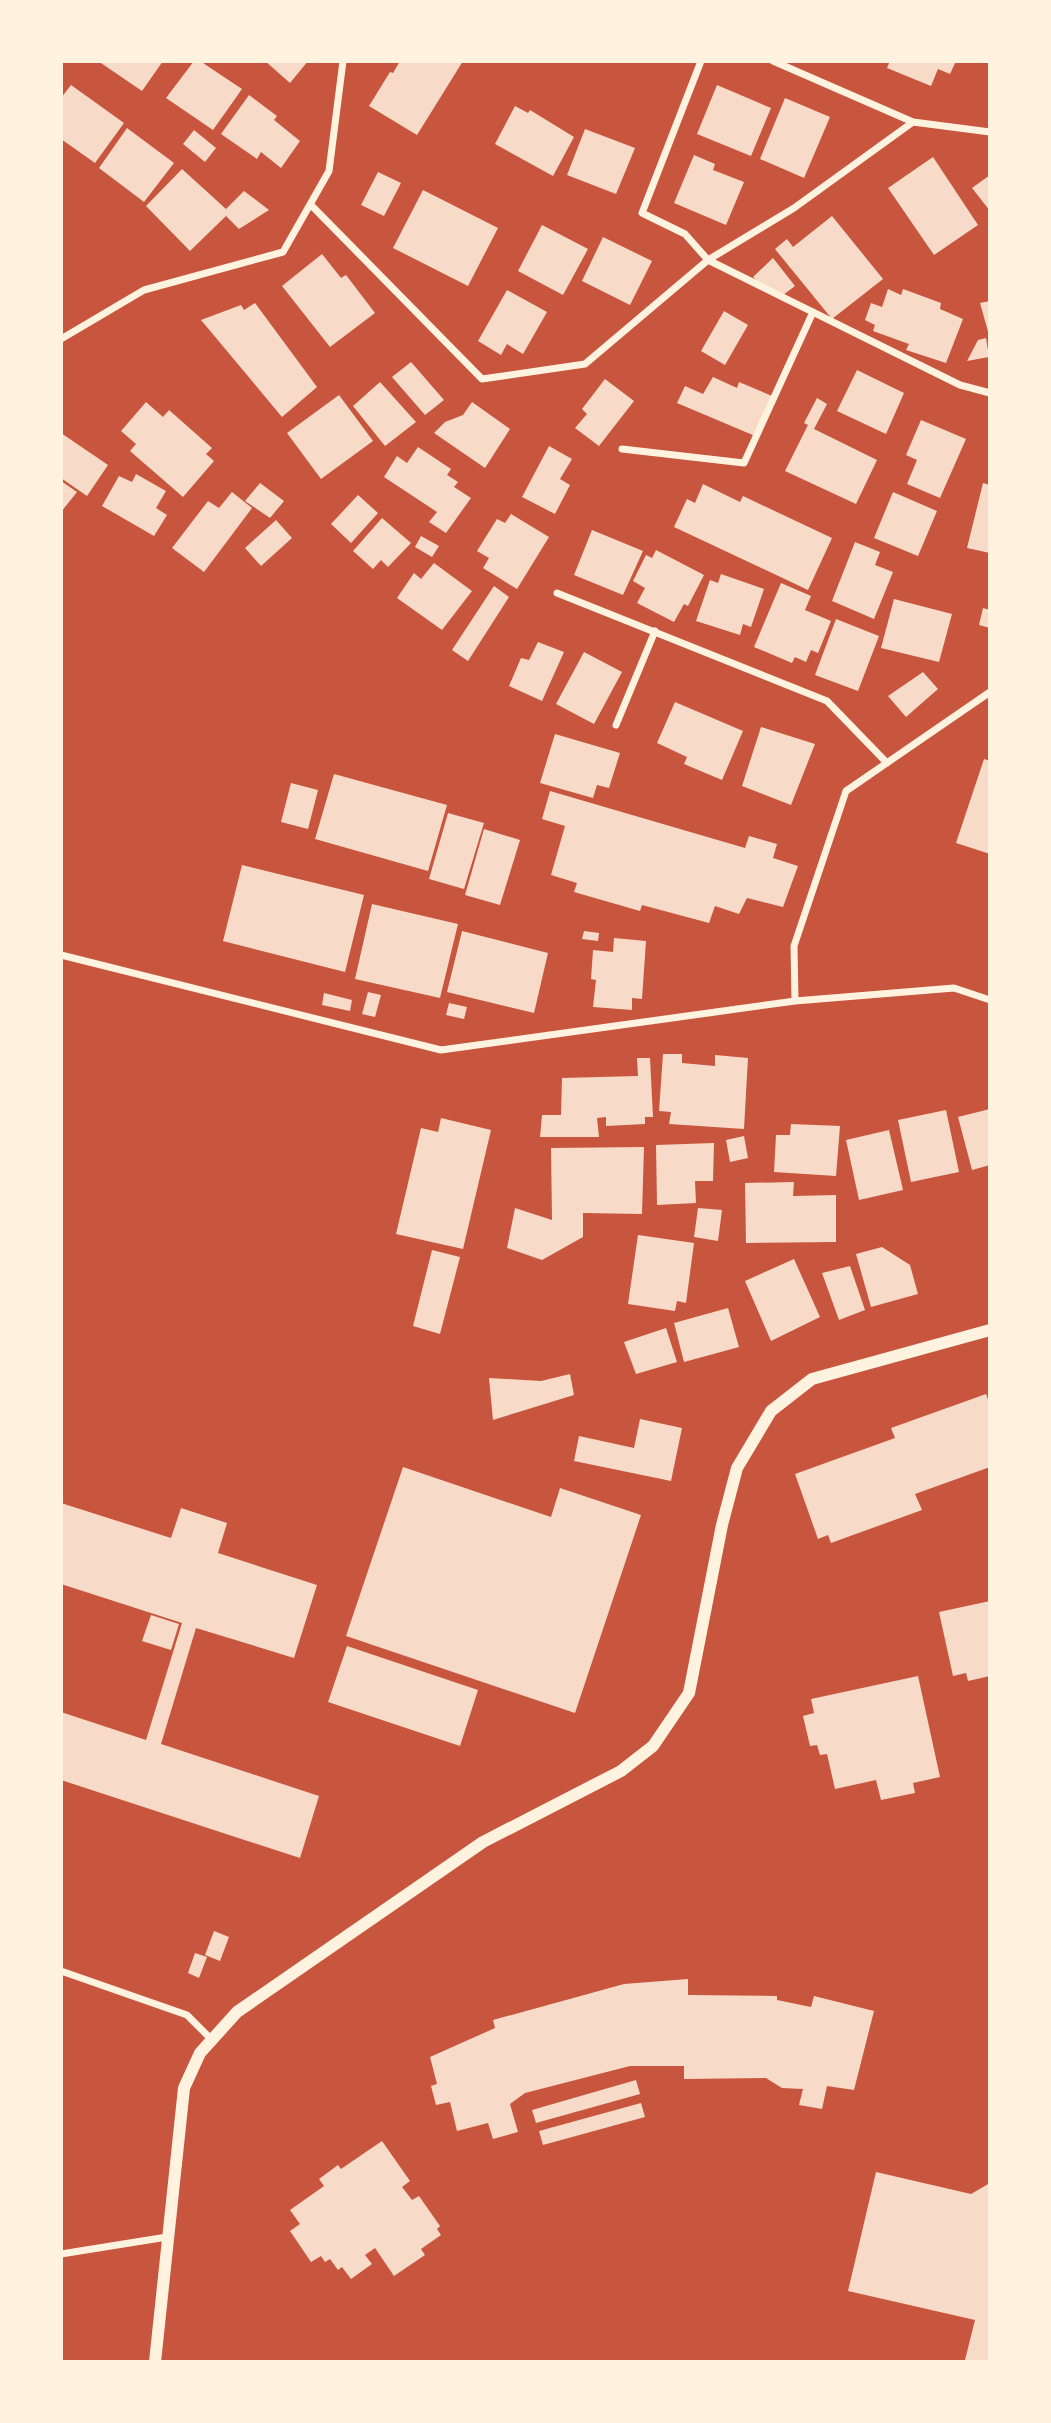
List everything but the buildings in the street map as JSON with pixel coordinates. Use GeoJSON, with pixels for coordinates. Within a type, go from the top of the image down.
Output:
{"type":"FeatureCollection","features":[{"type":"Feature","properties":{"kind":"street"},"geometry":{"type":"LineString","coordinates":[[61,338],[144,290],[283,252],[329,171],[343,61]]}},
{"type":"Feature","properties":{"kind":"street"},"geometry":{"type":"LineString","coordinates":[[701,61],[642,212],[685,234],[708,260],[961,385],[990,393]]}},
{"type":"Feature","properties":{"kind":"street"},"geometry":{"type":"LineString","coordinates":[[773,61],[913,122],[990,132]]}},
{"type":"Feature","properties":{"kind":"street"},"geometry":{"type":"LineString","coordinates":[[312,205],[482,379],[585,364],[708,260],[794,208],[913,122]]}},
{"type":"Feature","properties":{"kind":"street"},"geometry":{"type":"LineString","coordinates":[[622,449],[744,463],[813,312]]}},
{"type":"Feature","properties":{"kind":"street"},"geometry":{"type":"LineString","coordinates":[[557,593],[827,701],[887,763]]}},
{"type":"Feature","properties":{"kind":"street"},"geometry":{"type":"LineString","coordinates":[[616,725],[655,631]]}},
{"type":"Feature","properties":{"kind":"street"},"geometry":{"type":"LineString","coordinates":[[795,1001],[794,946],[846,792],[990,692]]}},
{"type":"Feature","properties":{"kind":"street"},"geometry":{"type":"LineString","coordinates":[[61,955],[441,1050],[795,1001],[954,988],[990,1000]]}},
{"type":"Feature","properties":{"kind":"street"},"geometry":{"type":"LineString","coordinates":[[155,2362],[184,2088],[200,2053],[237,2012],[483,1842],[621,1771],[653,1746],[689,1693],[722,1525],[737,1468],[771,1411],[812,1379],[990,1330]]}},
{"type":"Feature","properties":{"kind":"street"},"geometry":{"type":"LineString","coordinates":[[61,1971],[187,2015],[212,2040]]}},
{"type":"Feature","properties":{"kind":"street"},"geometry":{"type":"LineString","coordinates":[[61,2254],[167,2237]]}}]}
